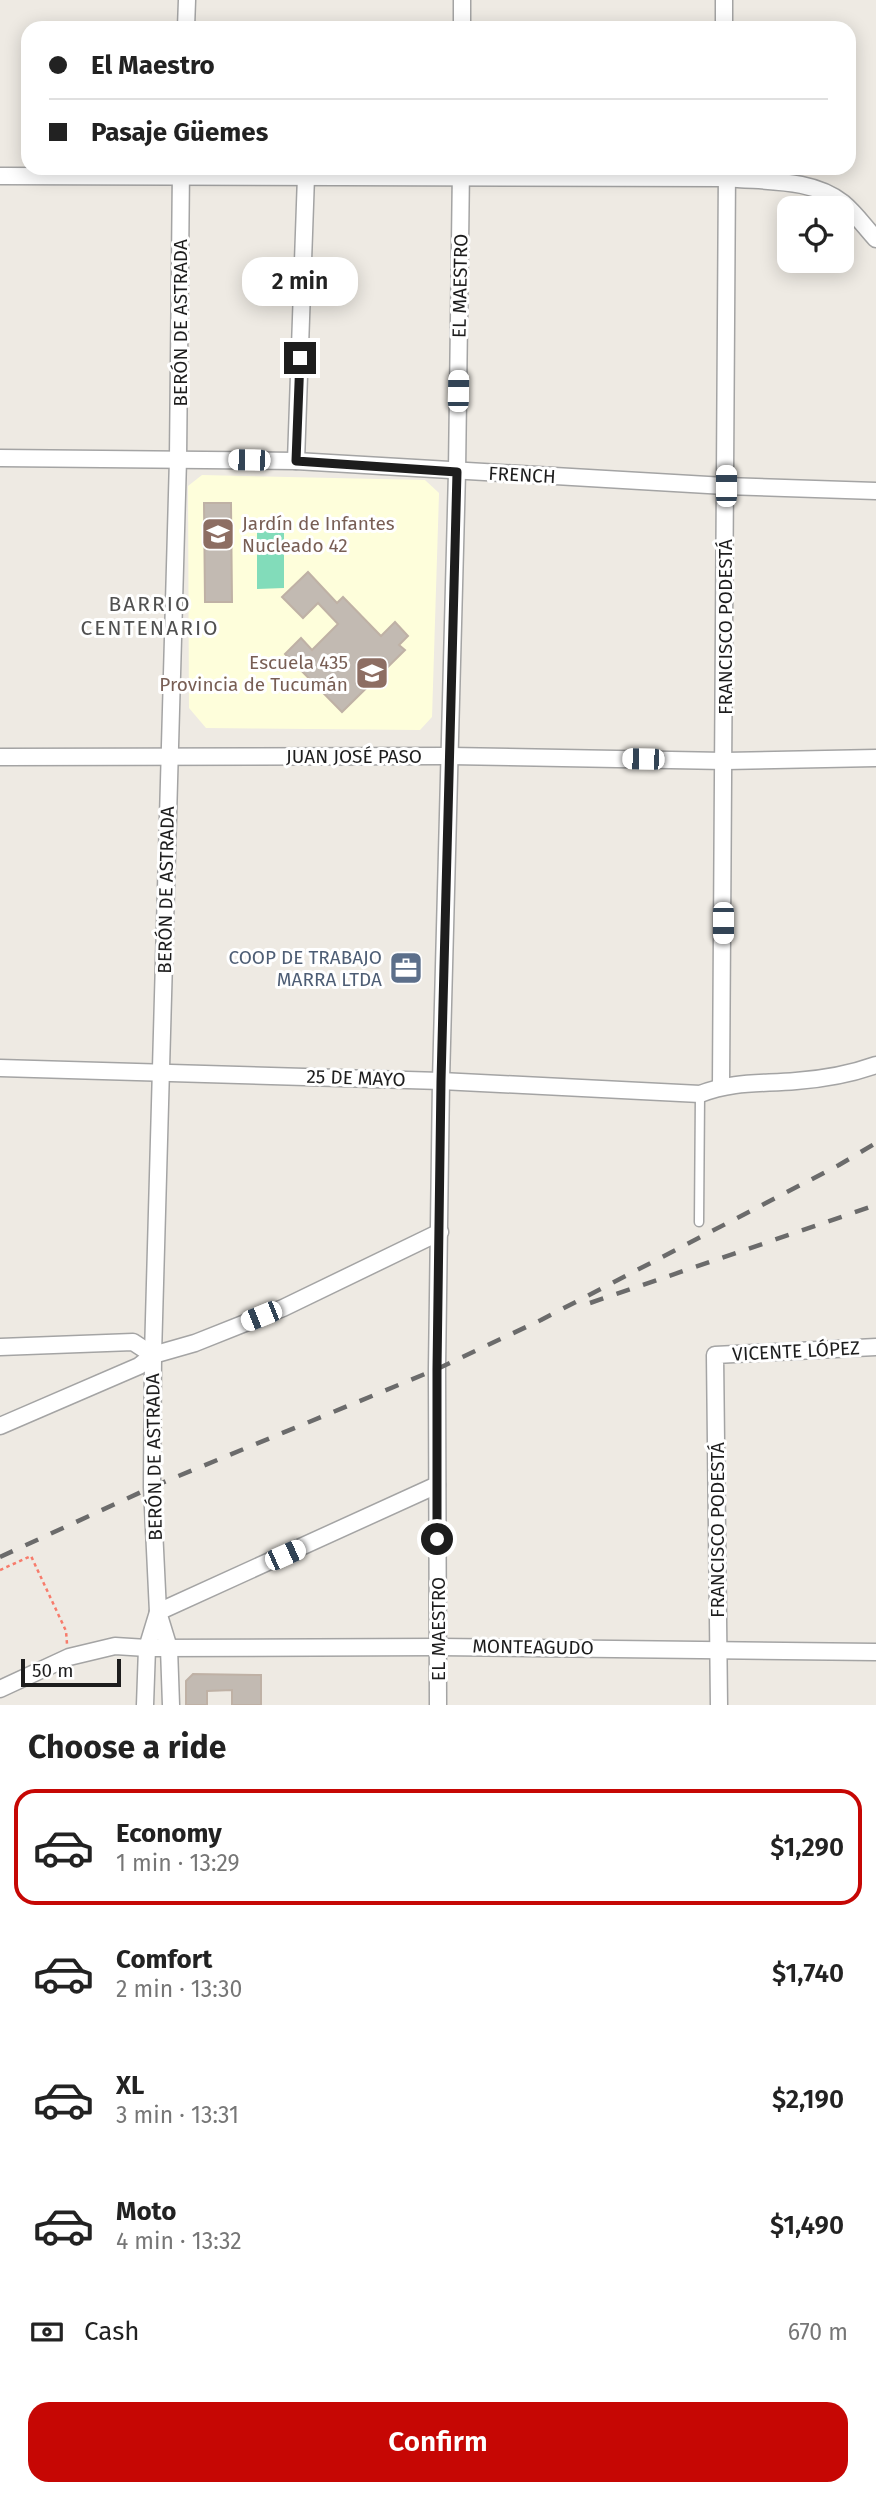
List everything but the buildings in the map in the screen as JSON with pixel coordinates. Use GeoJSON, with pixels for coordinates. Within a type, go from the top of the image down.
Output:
{"type":"FeatureCollection","features":[{"type":"Feature","properties":{"kind":"street"},"geometry":{"type":"LineString","coordinates":[[186,21],[187,0]]}},
{"type":"Feature","properties":{"kind":"street"},"geometry":{"type":"LineString","coordinates":[[462,0],[462,21]]}},
{"type":"Feature","properties":{"kind":"street"},"geometry":{"type":"LineString","coordinates":[[724,0],[724,21]]}},
{"type":"Feature","properties":{"kind":"street"},"geometry":{"type":"LineString","coordinates":[[0,176],[45,175]]}},
{"type":"Feature","properties":{"kind":"street","name":"BERÓN DE ASTRADA"},"geometry":{"type":"LineString","coordinates":[[158,1612],[152,1487],[153,1355],[178,459],[181,175]]}},
{"type":"Feature","properties":{"kind":"street"},"geometry":{"type":"LineString","coordinates":[[275,175],[345,175]]}},
{"type":"Feature","properties":{"kind":"street","name":"EL MAESTRO"},"geometry":{"type":"LineString","coordinates":[[438,1705],[441,1081],[457,472],[461,175]]}},
{"type":"Feature","properties":{"kind":"street","name":"FRANCISCO PODESTÁ"},"geometry":{"type":"LineString","coordinates":[[722,1085],[727,175]]}},
{"type":"Feature","properties":{"kind":"street"},"geometry":{"type":"LineString","coordinates":[[740,175],[823,190],[843,203],[876,239]]}},
{"type":"Feature","properties":{"kind":"street"},"geometry":{"type":"LineString","coordinates":[[296,461],[306,176]]}},
{"type":"Feature","properties":{"kind":"street","name":"FRENCH"},"geometry":{"type":"LineString","coordinates":[[0,458],[296,461],[726,486],[876,491]]}},
{"type":"Feature","properties":{"kind":"street","name":"JUAN JOSÉ PASO"},"geometry":{"type":"LineString","coordinates":[[0,757],[450,756],[725,761],[876,758]]}},
{"type":"Feature","properties":{"kind":"street","name":"25 DE MAYO"},"geometry":{"type":"LineString","coordinates":[[0,1068],[441,1081],[700,1094],[722,1085],[798,1081],[856,1072],[876,1065]]}},
{"type":"Feature","properties":{"kind":"street"},"geometry":{"type":"LineString","coordinates":[[0,1426],[139,1366],[153,1355],[195,1343],[283,1308],[440,1232]]}},
{"type":"Feature","properties":{"kind":"street"},"geometry":{"type":"LineString","coordinates":[[0,1347],[133,1342],[153,1355]]}},
{"type":"Feature","properties":{"kind":"street","name":"VICENTE LÓPEZ"},"geometry":{"type":"LineString","coordinates":[[716,1355],[876,1347]]}},
{"type":"Feature","properties":{"kind":"street","name":"FRANCISCO PODESTÁ"},"geometry":{"type":"LineString","coordinates":[[716,1355],[719,1705]]}},
{"type":"Feature","properties":{"kind":"street"},"geometry":{"type":"LineString","coordinates":[[145,1705],[147,1648],[158,1612],[437,1485]]}},
{"type":"Feature","properties":{"kind":"street"},"geometry":{"type":"LineString","coordinates":[[158,1612],[169,1648],[170,1705]]}},
{"type":"Feature","properties":{"kind":"street","name":"MONTEAGUDO"},"geometry":{"type":"LineString","coordinates":[[0,1689],[69,1657],[115,1646],[876,1652]]}},
{"type":"Feature","properties":{"kind":"lane"},"geometry":{"type":"LineString","coordinates":[[699,1222],[700,1094]]}},
{"type":"Feature","properties":{"kind":"path"},"geometry":{"type":"LineString","coordinates":[[0,1570],[31,1556],[66,1631],[69,1657]]}},
{"type":"Feature","properties":{"kind":"shaded area"},"geometry":{"type":"Polygon","coordinates":[[[202,475],[425,480],[439,493],[432,717],[420,730],[206,728],[189,708],[188,486],[202,475]]]}},
{"type":"Feature","properties":{"kind":"green space"},"geometry":{"type":"Polygon","coordinates":[[[257,531],[284,531],[284,588],[257,589],[257,531]]]}},
{"type":"Feature","properties":{"kind":"railway"},"geometry":{"type":"LineString","coordinates":[[0,1557],[152,1487],[437,1369],[541,1320],[839,1165],[876,1143]]}},
{"type":"Feature","properties":{"kind":"railway"},"geometry":{"type":"LineString","coordinates":[[590,1303],[876,1205]]}},
{"type":"Feature","properties":{"kind":"place","name":"Jardín de Infantes Nucleado 42"},"geometry":{"type":"Point","coordinates":[218,534]}},
{"type":"Feature","properties":{"kind":"place","name":"Escuela 435 Provincia de Tucumán"},"geometry":{"type":"Point","coordinates":[372,673]}},
{"type":"Feature","properties":{"kind":"place","name":"COOP DE TRABAJO MARRA LTDA"},"geometry":{"type":"Point","coordinates":[406,968]}},
{"type":"Feature","properties":{"kind":"district","name":"BARRIO CENTENARIO"},"geometry":{"type":"Point","coordinates":[150,616]}},
{"type":"Feature","properties":{"kind":"route"},"geometry":{"type":"LineString","coordinates":[[300,358],[296,461],[457,472],[441,1081],[437,1539]]}}]}
